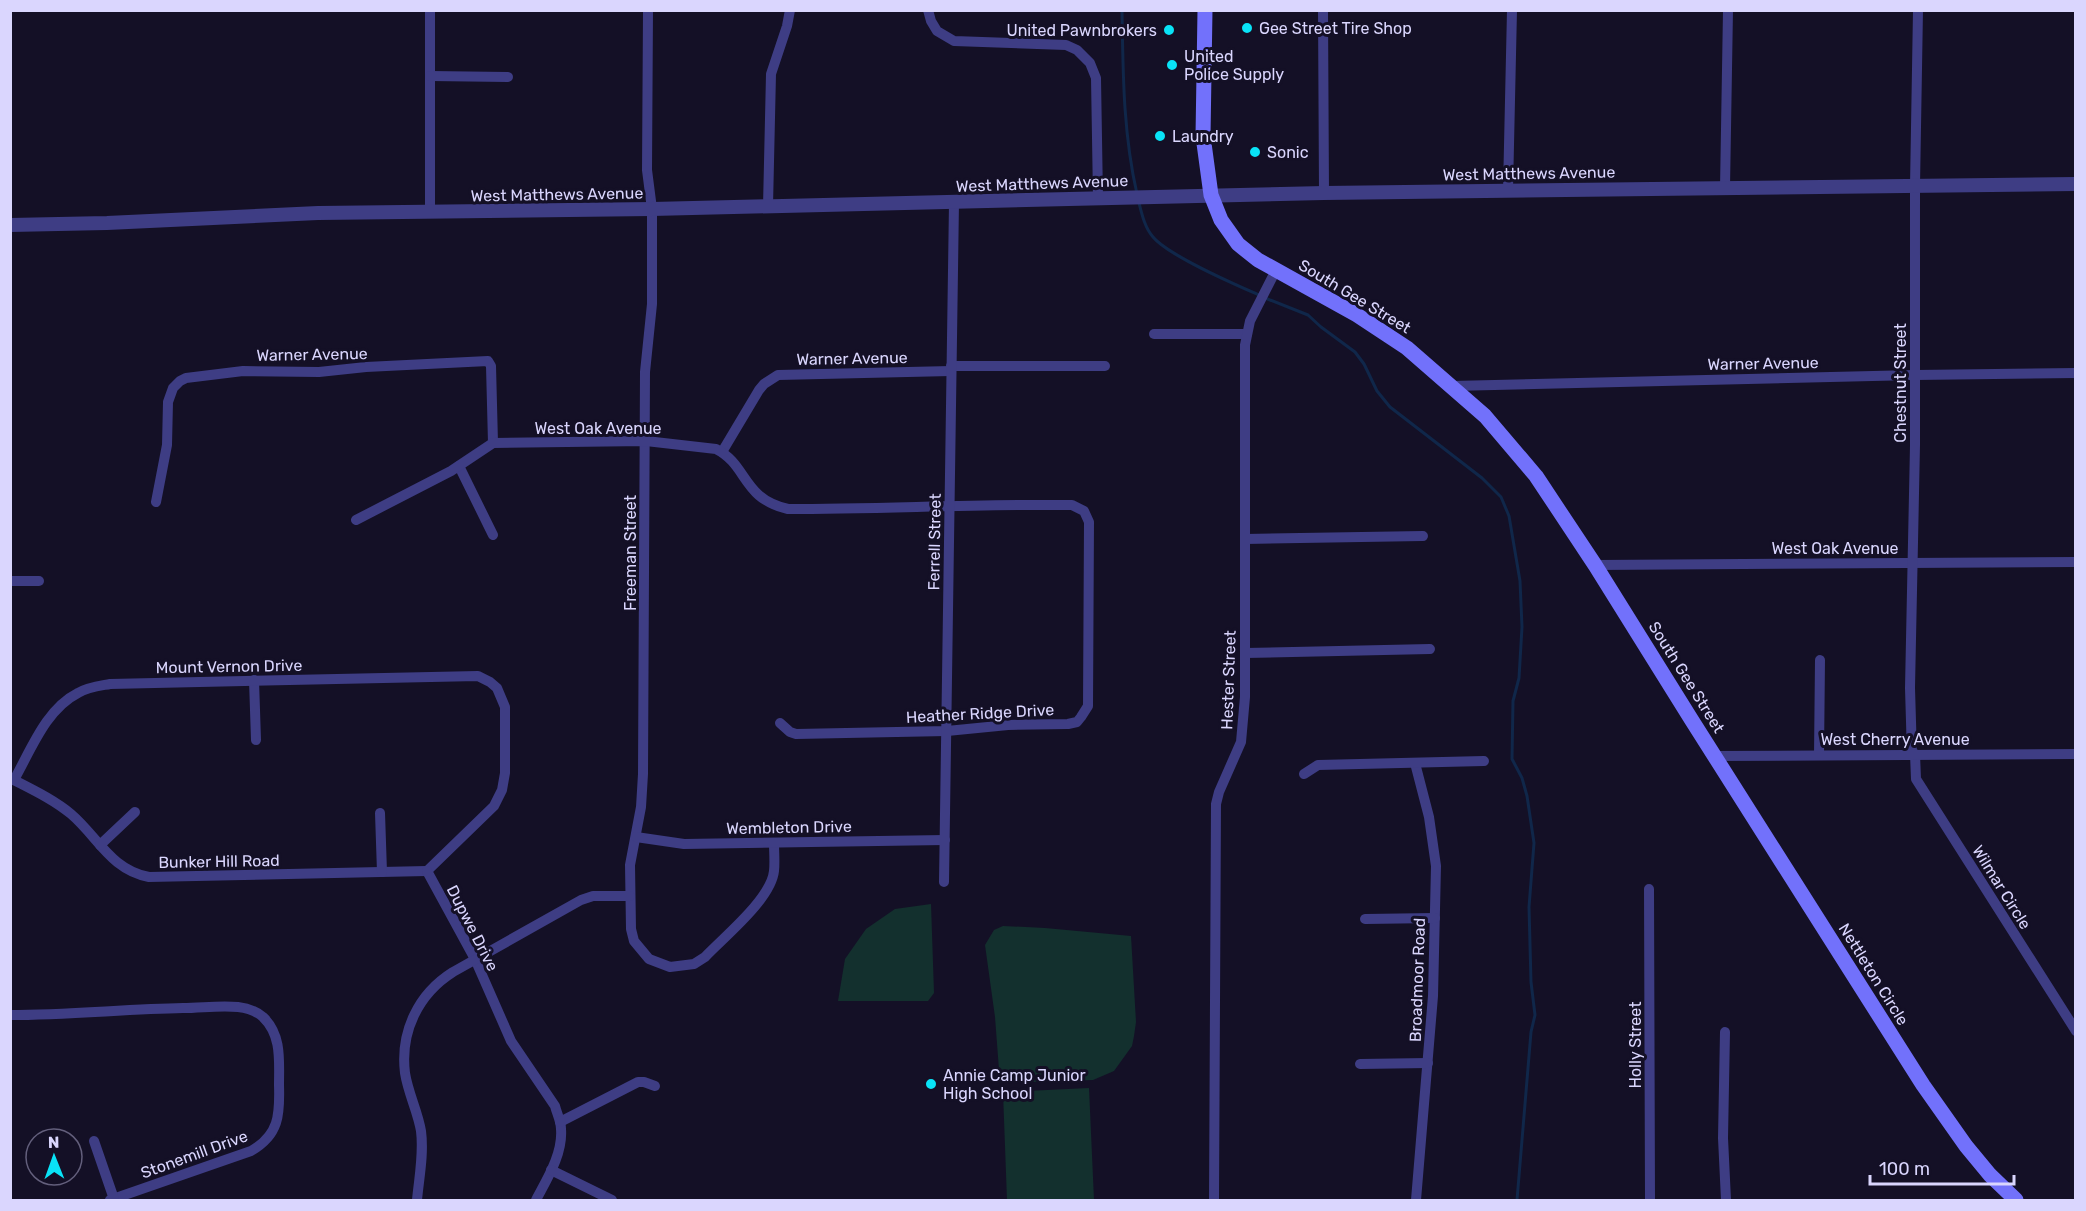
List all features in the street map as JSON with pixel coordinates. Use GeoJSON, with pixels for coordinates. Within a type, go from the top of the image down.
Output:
{"type":"FeatureCollection","features":[{"type":"Feature","properties":{"kind":"main road","name":"South Gee Street"},"geometry":{"type":"LineString","coordinates":[[1205,10],[1203,136],[1211,195],[1221,220],[1238,244],[1258,260],[1273,277],[1358,315],[1407,348],[1485,416],[1536,476],[1715,756]]}},
{"type":"Feature","properties":{"kind":"main road","name":"Nettleton Circle"},"geometry":{"type":"LineString","coordinates":[[1715,756],[1923,1085],[1966,1146],[1990,1175],[2016,1200]]}},
{"type":"Feature","properties":{"kind":"street"},"geometry":{"type":"LineString","coordinates":[[430,10],[430,213]]}},
{"type":"Feature","properties":{"kind":"street"},"geometry":{"type":"LineString","coordinates":[[768,206],[771,74],[787,27],[790,10]]}},
{"type":"Feature","properties":{"kind":"street"},"geometry":{"type":"LineString","coordinates":[[928,10],[937,31],[954,41],[1057,43],[1077,50],[1090,63],[1096,78],[1098,198]]}},
{"type":"Feature","properties":{"kind":"street"},"geometry":{"type":"LineString","coordinates":[[1323,10],[1323,193]]}},
{"type":"Feature","properties":{"kind":"street"},"geometry":{"type":"LineString","coordinates":[[1508,190],[1512,10]]}},
{"type":"Feature","properties":{"kind":"street"},"geometry":{"type":"LineString","coordinates":[[1725,188],[1728,10]]}},
{"type":"Feature","properties":{"kind":"street","name":"Chestnut Street"},"geometry":{"type":"LineString","coordinates":[[1914,754],[1910,688],[1918,10]]}},
{"type":"Feature","properties":{"kind":"street","name":"Freeman Street"},"geometry":{"type":"LineString","coordinates":[[648,11],[647,170],[652,209],[652,304],[645,372],[644,774],[641,807],[630,865],[631,929],[634,941],[649,959],[670,967],[694,964],[713,949],[762,899],[770,887],[774,871],[774,843]]}},
{"type":"Feature","properties":{"kind":"street"},"geometry":{"type":"LineString","coordinates":[[430,76],[508,77]]}},
{"type":"Feature","properties":{"kind":"street","name":"West Matthews Avenue"},"geometry":{"type":"LineString","coordinates":[[10,225],[321,213],[652,209],[1151,196],[2076,184]]}},
{"type":"Feature","properties":{"kind":"street","name":"Ferrell Street"},"geometry":{"type":"LineString","coordinates":[[944,882],[954,202]]}},
{"type":"Feature","properties":{"kind":"street","name":"Hester Street"},"geometry":{"type":"LineString","coordinates":[[1214,1200],[1216,804],[1241,742],[1244,716],[1245,350],[1247,334],[1255,311],[1273,277]]}},
{"type":"Feature","properties":{"kind":"street"},"geometry":{"type":"LineString","coordinates":[[1154,334],[1247,334]]}},
{"type":"Feature","properties":{"kind":"street","name":"Warner Avenue"},"geometry":{"type":"LineString","coordinates":[[156,502],[167,445],[168,402],[173,388],[186,378],[243,371],[319,372],[488,361],[491,366],[493,443]]}},
{"type":"Feature","properties":{"kind":"street","name":"Warner Avenue"},"geometry":{"type":"LineString","coordinates":[[722,452],[759,390],[778,375],[1105,366]]}},
{"type":"Feature","properties":{"kind":"street","name":"Warner Avenue"},"geometry":{"type":"LineString","coordinates":[[1452,386],[2076,373]]}},
{"type":"Feature","properties":{"kind":"street","name":"West Oak Avenue"},"geometry":{"type":"LineString","coordinates":[[493,443],[646,441],[716,449],[722,452]]}},
{"type":"Feature","properties":{"kind":"street"},"geometry":{"type":"LineString","coordinates":[[356,520],[459,466],[493,443]]}},
{"type":"Feature","properties":{"kind":"street"},"geometry":{"type":"LineString","coordinates":[[722,452],[754,492],[777,507],[811,509],[950,507]]}},
{"type":"Feature","properties":{"kind":"street"},"geometry":{"type":"LineString","coordinates":[[459,466],[493,535]]}},
{"type":"Feature","properties":{"kind":"street","name":"Heather Ridge Drive"},"geometry":{"type":"LineString","coordinates":[[780,723],[796,734],[947,731],[1077,722],[1087,709],[1089,522],[1084,511],[1072,505],[986,504],[950,507]]}},
{"type":"Feature","properties":{"kind":"street"},"geometry":{"type":"LineString","coordinates":[[1245,539],[1423,536]]}},
{"type":"Feature","properties":{"kind":"street","name":"West Oak Avenue"},"geometry":{"type":"LineString","coordinates":[[1595,565],[2076,562]]}},
{"type":"Feature","properties":{"kind":"street"},"geometry":{"type":"LineString","coordinates":[[10,581],[39,581]]}},
{"type":"Feature","properties":{"kind":"street"},"geometry":{"type":"LineString","coordinates":[[1245,653],[1430,649]]}},
{"type":"Feature","properties":{"kind":"street"},"geometry":{"type":"LineString","coordinates":[[1819,755],[1820,660]]}},
{"type":"Feature","properties":{"kind":"street","name":"Mount Vernon Drive"},"geometry":{"type":"LineString","coordinates":[[12,779],[57,708],[80,691],[110,684],[471,676],[484,678],[501,694],[505,707],[505,773],[502,790],[494,806],[427,871]]}},
{"type":"Feature","properties":{"kind":"street"},"geometry":{"type":"LineString","coordinates":[[254,680],[256,740]]}},
{"type":"Feature","properties":{"kind":"street","name":"Wilmar Circle"},"geometry":{"type":"LineString","coordinates":[[1914,754],[1916,779],[2076,1031]]}},
{"type":"Feature","properties":{"kind":"street","name":"West Cherry Avenue"},"geometry":{"type":"LineString","coordinates":[[1715,756],[2076,754]]}},
{"type":"Feature","properties":{"kind":"street"},"geometry":{"type":"LineString","coordinates":[[1304,774],[1317,765],[1484,761]]}},
{"type":"Feature","properties":{"kind":"street","name":"Broadmoor Road"},"geometry":{"type":"LineString","coordinates":[[1415,763],[1429,817],[1434,854],[1435,918],[1433,996],[1416,1200]]}},
{"type":"Feature","properties":{"kind":"street","name":"Bunker Hill Road"},"geometry":{"type":"LineString","coordinates":[[12,779],[70,813],[124,869],[138,875],[149,877],[427,871]]}},
{"type":"Feature","properties":{"kind":"street"},"geometry":{"type":"LineString","coordinates":[[100,845],[135,812]]}},
{"type":"Feature","properties":{"kind":"street"},"geometry":{"type":"LineString","coordinates":[[380,813],[382,872]]}},
{"type":"Feature","properties":{"kind":"street","name":"Wembleton Drive"},"geometry":{"type":"LineString","coordinates":[[636,837],[676,844],[945,840]]}},
{"type":"Feature","properties":{"kind":"street","name":"Dupwe Drive"},"geometry":{"type":"LineString","coordinates":[[427,871],[475,960],[511,1041],[555,1106],[560,1122],[561,1146],[536,1200]]}},
{"type":"Feature","properties":{"kind":"street","name":"Holly Street"},"geometry":{"type":"LineString","coordinates":[[1649,889],[1650,1200]]}},
{"type":"Feature","properties":{"kind":"street"},"geometry":{"type":"LineString","coordinates":[[417,1200],[421,1133],[405,1073],[404,1052],[411,1020],[427,993],[441,979],[581,900],[593,896],[630,896]]}},
{"type":"Feature","properties":{"kind":"street"},"geometry":{"type":"LineString","coordinates":[[1365,919],[1435,918]]}},
{"type":"Feature","properties":{"kind":"street","name":"Stonemill Drive"},"geometry":{"type":"LineString","coordinates":[[10,1015],[69,1015],[158,1008],[237,1007],[255,1012],[270,1025],[278,1041],[280,1092],[278,1120],[266,1139],[251,1151],[112,1200]]}},
{"type":"Feature","properties":{"kind":"street"},"geometry":{"type":"LineString","coordinates":[[1725,1032],[1723,1138],[1726,1200]]}},
{"type":"Feature","properties":{"kind":"street"},"geometry":{"type":"LineString","coordinates":[[1360,1064],[1428,1063]]}},
{"type":"Feature","properties":{"kind":"street"},"geometry":{"type":"LineString","coordinates":[[560,1122],[638,1082],[655,1086]]}},
{"type":"Feature","properties":{"kind":"street"},"geometry":{"type":"LineString","coordinates":[[94,1141],[112,1200]]}},
{"type":"Feature","properties":{"kind":"street"},"geometry":{"type":"LineString","coordinates":[[551,1170],[612,1200]]}},
{"type":"Feature","properties":{"kind":"green space"},"geometry":{"type":"Polygon","coordinates":[[[931,904],[934,993],[928,1001],[838,1001],[845,959],[866,929],[895,909],[931,904]]]}},
{"type":"Feature","properties":{"kind":"green space"},"geometry":{"type":"Polygon","coordinates":[[[1003,926],[1131,936],[1136,1022],[1132,1046],[1114,1071],[1093,1080],[1000,1083],[995,1017],[985,945],[994,930],[1003,926]]]}},
{"type":"Feature","properties":{"kind":"green space"},"geometry":{"type":"Polygon","coordinates":[[[1089,1088],[1094,1200],[1007,1200],[1003,1092],[1089,1088]]]}},
{"type":"Feature","properties":{"kind":"waterway"},"geometry":{"type":"LineString","coordinates":[[1122,10],[1126,125],[1137,194]]}},
{"type":"Feature","properties":{"kind":"waterway"},"geometry":{"type":"LineString","coordinates":[[1139,203],[1148,230],[1161,244],[1203,269],[1259,295]]}},
{"type":"Feature","properties":{"kind":"waterway"},"geometry":{"type":"LineString","coordinates":[[1265,298],[1308,315],[1355,352],[1364,364],[1377,391],[1390,407],[1482,478],[1501,497],[1509,516],[1520,581],[1522,627],[1519,678],[1513,701],[1512,759],[1522,778],[1527,796],[1534,843],[1529,907],[1531,982],[1535,1015],[1531,1032],[1517,1200]]}},
{"type":"Feature","properties":{"kind":"place","name":"Gee Street Tire Shop"},"geometry":{"type":"Point","coordinates":[1247,28]}},
{"type":"Feature","properties":{"kind":"place","name":"United Pawnbrokers"},"geometry":{"type":"Point","coordinates":[1169,30]}},
{"type":"Feature","properties":{"kind":"place","name":"United Police Supply"},"geometry":{"type":"Point","coordinates":[1172,65]}},
{"type":"Feature","properties":{"kind":"place","name":"Laundry"},"geometry":{"type":"Point","coordinates":[1160,136]}},
{"type":"Feature","properties":{"kind":"place","name":"Sonic"},"geometry":{"type":"Point","coordinates":[1255,152]}},
{"type":"Feature","properties":{"kind":"place","name":"Annie Camp Junior High School"},"geometry":{"type":"Point","coordinates":[931,1084]}}]}
